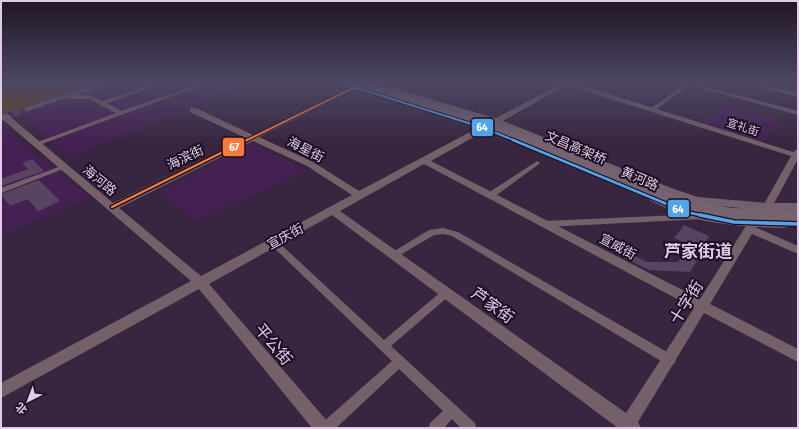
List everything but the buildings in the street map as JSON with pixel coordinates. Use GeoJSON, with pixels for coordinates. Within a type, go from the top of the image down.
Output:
{"type":"FeatureCollection","features":[{"type":"Feature","properties":{"kind":"highway","name":"文昌高架桥"},"geometry":{"type":"LineString","coordinates":[[412,102],[492,128],[648,192],[693,207],[748,217],[798,218]]}},
{"type":"Feature","properties":{"kind":"highway","name":"文昌高架桥"},"geometry":{"type":"LineString","coordinates":[[417,102],[494,125],[642,185],[687,201],[745,211],[798,213]]}},
{"type":"Feature","properties":{"kind":"main road","name":"黄河路"},"geometry":{"type":"LineString","coordinates":[[408,102],[484,128],[686,212],[752,226],[798,224]]}},
{"type":"Feature","properties":{"kind":"main road","name":"黄河路"},"geometry":{"type":"LineString","coordinates":[[433,102],[495,121],[666,190],[696,200],[767,207],[798,207]]}},
{"type":"Feature","properties":{"kind":"street"},"geometry":{"type":"LineString","coordinates":[[27,110],[48,102]]}},
{"type":"Feature","properties":{"kind":"street"},"geometry":{"type":"LineString","coordinates":[[37,144],[151,102]]}},
{"type":"Feature","properties":{"kind":"street","name":"海滨街"},"geometry":{"type":"LineString","coordinates":[[112,207],[253,137],[318,102]]}},
{"type":"Feature","properties":{"kind":"street","name":"宣庆街"},"geometry":{"type":"LineString","coordinates":[[1,391],[273,242],[425,161],[529,102]]}},
{"type":"Feature","properties":{"kind":"street","name":"宣礼街"},"geometry":{"type":"LineString","coordinates":[[627,102],[797,154]]}},
{"type":"Feature","properties":{"kind":"street"},"geometry":{"type":"LineString","coordinates":[[652,110],[662,102]]}},
{"type":"Feature","properties":{"kind":"street"},"geometry":{"type":"LineString","coordinates":[[759,102],[798,113]]}},
{"type":"Feature","properties":{"kind":"street"},"geometry":{"type":"LineString","coordinates":[[102,103],[120,113]]}},
{"type":"Feature","properties":{"kind":"street","name":"海星街"},"geometry":{"type":"LineString","coordinates":[[193,110],[310,164],[360,196]]}},
{"type":"Feature","properties":{"kind":"street","name":"海河路"},"geometry":{"type":"LineString","coordinates":[[3,117],[200,282]]}},
{"type":"Feature","properties":{"kind":"street","name":"十字街"},"geometry":{"type":"LineString","coordinates":[[629,427],[752,226],[767,207],[797,154]]}},
{"type":"Feature","properties":{"kind":"street","name":"宣威街"},"geometry":{"type":"LineString","coordinates":[[425,161],[798,356]]}},
{"type":"Feature","properties":{"kind":"street"},"geometry":{"type":"LineString","coordinates":[[492,196],[537,163]]}},
{"type":"Feature","properties":{"kind":"street"},"geometry":{"type":"LineString","coordinates":[[1,191],[64,167]]}},
{"type":"Feature","properties":{"kind":"street","name":"芦家街"},"geometry":{"type":"LineString","coordinates":[[333,211],[629,427]]}},
{"type":"Feature","properties":{"kind":"street"},"geometry":{"type":"LineString","coordinates":[[545,224],[704,217]]}},
{"type":"Feature","properties":{"kind":"street"},"geometry":{"type":"LineString","coordinates":[[752,226],[798,250]]}},
{"type":"Feature","properties":{"kind":"street"},"geometry":{"type":"LineString","coordinates":[[394,255],[432,232],[443,231],[455,234],[670,360]]}},
{"type":"Feature","properties":{"kind":"street"},"geometry":{"type":"LineString","coordinates":[[273,242],[470,428]]}},
{"type":"Feature","properties":{"kind":"street","name":"平公街"},"geometry":{"type":"LineString","coordinates":[[200,282],[322,428]]}},
{"type":"Feature","properties":{"kind":"street"},"geometry":{"type":"LineString","coordinates":[[383,347],[446,293]]}},
{"type":"Feature","properties":{"kind":"street"},"geometry":{"type":"LineString","coordinates":[[327,428],[399,362]]}},
{"type":"Feature","properties":{"kind":"street"},"geometry":{"type":"LineString","coordinates":[[435,428],[451,411]]}},
{"type":"Feature","properties":{"kind":"shaded area"},"geometry":{"type":"Polygon","coordinates":[[[1,102],[206,102],[71,157],[14,111],[1,112],[1,102]]]}},
{"type":"Feature","properties":{"kind":"shaded area"},"geometry":{"type":"Polygon","coordinates":[[[1,102],[45,102],[15,112],[1,112],[1,102]]]}},
{"type":"Feature","properties":{"kind":"shaded area"},"geometry":{"type":"Polygon","coordinates":[[[723,104],[780,121],[762,142],[702,123],[723,104]]]}},
{"type":"Feature","properties":{"kind":"shaded area"},"geometry":{"type":"Polygon","coordinates":[[[1,124],[52,168],[90,197],[1,236],[1,124]]]}},
{"type":"Feature","properties":{"kind":"shaded area"},"geometry":{"type":"Polygon","coordinates":[[[252,143],[308,171],[196,221],[160,192],[252,143]]]}},
{"type":"Feature","properties":{"kind":"tunnel"},"geometry":{"type":"LineString","coordinates":[[1,117],[45,102]]}},
{"type":"Feature","properties":{"kind":"transit line","name":"67"},"geometry":{"type":"LineString","coordinates":[[112,207],[325,102]]}},
{"type":"Feature","properties":{"kind":"transit line","name":"64"},"geometry":{"type":"LineString","coordinates":[[402,102],[484,128],[686,212],[734,222],[798,224]]}},
{"type":"Feature","properties":{"kind":"district","name":"芦家街道"},"geometry":{"type":"Point","coordinates":[698,251]}}]}
